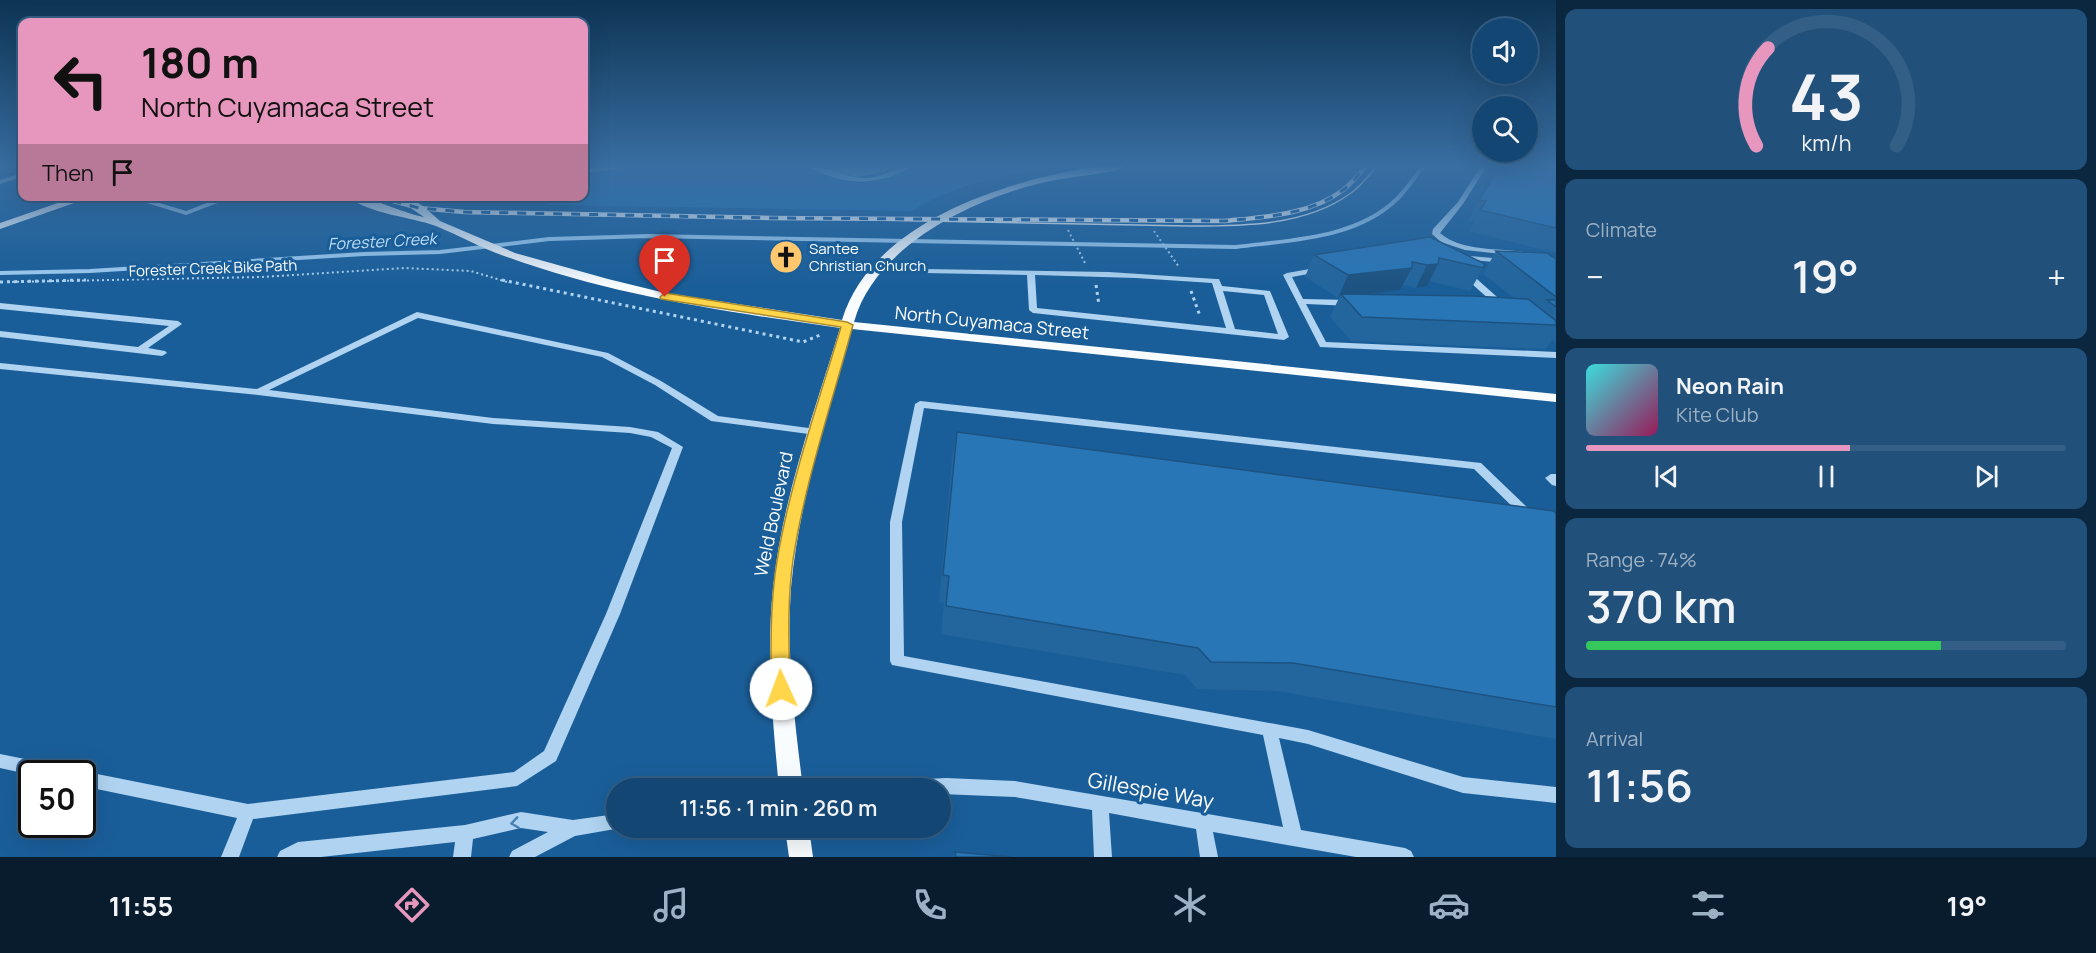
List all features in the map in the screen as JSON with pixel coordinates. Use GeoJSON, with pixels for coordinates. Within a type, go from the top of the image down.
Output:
{"type":"FeatureCollection","features":[{"type":"Feature","properties":{"kind":"main road"},"geometry":{"type":"LineString","coordinates":[[2,224],[58,206]]}},
{"type":"Feature","properties":{"kind":"main road","name":"North Cuyamaca Street"},"geometry":{"type":"LineString","coordinates":[[377,206],[404,216],[437,223],[511,255],[665,297],[847,325],[1556,398]]}},
{"type":"Feature","properties":{"kind":"main road","name":"North Cuyamaca Street"},"geometry":{"type":"LineString","coordinates":[[415,206],[437,223]]}},
{"type":"Feature","properties":{"kind":"main road","name":"Weld Boulevard"},"geometry":{"type":"LineString","coordinates":[[790,778],[781,689],[782,595],[791,527],[853,304],[878,267],[890,255],[929,225],[966,206]]}},
{"type":"Feature","properties":{"kind":"main road"},"geometry":{"type":"LineString","coordinates":[[798,838],[801,857]]}},
{"type":"Feature","properties":{"kind":"street"},"geometry":{"type":"LineString","coordinates":[[164,206],[186,213],[205,206]]}},
{"type":"Feature","properties":{"kind":"street"},"geometry":{"type":"LineString","coordinates":[[1458,206],[1436,231],[1440,240],[1453,245],[1514,252],[1535,260],[1454,259],[1513,315]]}},
{"type":"Feature","properties":{"kind":"street"},"geometry":{"type":"LineString","coordinates":[[878,267],[935,273],[1176,277],[1216,281],[1231,331]]}},
{"type":"Feature","properties":{"kind":"street"},"geometry":{"type":"LineString","coordinates":[[1332,267],[1287,275],[1323,345],[1556,353]]}},
{"type":"Feature","properties":{"kind":"street"},"geometry":{"type":"LineString","coordinates":[[1031,273],[1033,310],[1284,337],[1267,293],[1218,288]]}},
{"type":"Feature","properties":{"kind":"street"},"geometry":{"type":"LineString","coordinates":[[1301,301],[1361,303]]}},
{"type":"Feature","properties":{"kind":"street"},"geometry":{"type":"LineString","coordinates":[[0,306],[178,324],[141,350]]}},
{"type":"Feature","properties":{"kind":"street"},"geometry":{"type":"LineString","coordinates":[[1492,308],[1504,308]]}},
{"type":"Feature","properties":{"kind":"street"},"geometry":{"type":"LineString","coordinates":[[258,392],[417,315],[605,355],[658,383],[715,419],[816,432]]}},
{"type":"Feature","properties":{"kind":"street"},"geometry":{"type":"LineString","coordinates":[[0,334],[162,353]]}},
{"type":"Feature","properties":{"kind":"street"},"geometry":{"type":"LineString","coordinates":[[1547,344],[1556,353]]}},
{"type":"Feature","properties":{"kind":"street"},"geometry":{"type":"LineString","coordinates":[[0,366],[258,392],[493,421],[630,430],[654,434],[678,447],[613,614],[550,756],[518,779],[248,812],[96,781]]}},
{"type":"Feature","properties":{"kind":"street"},"geometry":{"type":"LineString","coordinates":[[1535,522],[1477,466],[920,404],[896,522],[897,661],[1308,737],[1462,785],[1556,795]]}},
{"type":"Feature","properties":{"kind":"street"},"geometry":{"type":"LineString","coordinates":[[1269,730],[1294,838]]}},
{"type":"Feature","properties":{"kind":"street"},"geometry":{"type":"LineString","coordinates":[[0,761],[18,765]]}},
{"type":"Feature","properties":{"kind":"street","name":"Gillespie Way"},"geometry":{"type":"LineString","coordinates":[[951,786],[999,787],[1405,857]]}},
{"type":"Feature","properties":{"kind":"street"},"geometry":{"type":"LineString","coordinates":[[1100,804],[1103,857]]}},
{"type":"Feature","properties":{"kind":"street"},"geometry":{"type":"LineString","coordinates":[[230,857],[248,812]]}},
{"type":"Feature","properties":{"kind":"street"},"geometry":{"type":"LineString","coordinates":[[286,857],[298,850],[465,832],[521,820],[573,828],[606,823]]}},
{"type":"Feature","properties":{"kind":"street"},"geometry":{"type":"LineString","coordinates":[[1203,822],[1209,857]]}},
{"type":"Feature","properties":{"kind":"street"},"geometry":{"type":"LineString","coordinates":[[518,857],[573,828]]}},
{"type":"Feature","properties":{"kind":"street"},"geometry":{"type":"LineString","coordinates":[[462,857],[465,832]]}},
{"type":"Feature","properties":{"kind":"path"},"geometry":{"type":"LineString","coordinates":[[1068,230],[1085,263]]}},
{"type":"Feature","properties":{"kind":"path"},"geometry":{"type":"LineString","coordinates":[[1154,231],[1177,265]]}},
{"type":"Feature","properties":{"kind":"path","name":"Forester Creek Bike Path"},"geometry":{"type":"LineString","coordinates":[[0,282],[262,278],[429,268],[471,272],[507,282],[803,342],[847,325]]}},
{"type":"Feature","properties":{"kind":"shaded area"},"geometry":{"type":"Polygon","coordinates":[[[609,206],[921,206],[913,211],[609,206]]]}},
{"type":"Feature","properties":{"kind":"building"},"geometry":{"type":"Polygon","coordinates":[[[1483,206],[1556,206],[1556,228],[1480,210],[1483,206]]]}},
{"type":"Feature","properties":{"kind":"building"},"geometry":{"type":"Polygon","coordinates":[[[1430,237],[1485,264],[1483,268],[1439,258],[1438,264],[1427,265],[1412,262],[1412,268],[1348,275],[1314,255],[1430,237]]]}},
{"type":"Feature","properties":{"kind":"building"},"geometry":{"type":"Polygon","coordinates":[[[1496,251],[1547,253],[1556,259],[1556,297],[1496,251]]]}},
{"type":"Feature","properties":{"kind":"building"},"geometry":{"type":"Polygon","coordinates":[[[1341,294],[1528,299],[1556,321],[1556,325],[1362,317],[1341,294]]]}},
{"type":"Feature","properties":{"kind":"building"},"geometry":{"type":"Polygon","coordinates":[[[1547,300],[1556,300],[1556,307],[1547,300]]]}},
{"type":"Feature","properties":{"kind":"building"},"geometry":{"type":"Polygon","coordinates":[[[957,432],[1554,511],[1556,513],[1556,707],[1293,663],[1211,662],[1198,648],[946,606],[949,576],[943,575],[957,432]]]}},
{"type":"Feature","properties":{"kind":"building"},"geometry":{"type":"Polygon","coordinates":[[[955,852],[1012,857],[956,857],[955,852]]]}},
{"type":"Feature","properties":{"kind":"waterway","name":"Forester Creek"},"geometry":{"type":"LineString","coordinates":[[0,273],[90,271],[364,254],[440,252],[549,239],[648,236],[1236,247],[1300,239],[1342,230],[1362,222],[1388,206]]}},
{"type":"Feature","properties":{"kind":"tram line"},"geometry":{"type":"LineString","coordinates":[[771,218],[1190,226],[1274,222],[1295,218],[1328,206]]}},
{"type":"Feature","properties":{"kind":"railway"},"geometry":{"type":"LineString","coordinates":[[412,206],[464,212],[771,218],[1225,221],[1286,213],[1313,206]]}},
{"type":"Feature","properties":{"kind":"place","name":"Santee Christian Church"},"geometry":{"type":"Point","coordinates":[786,257]}},
{"type":"Feature","properties":{"kind":"route"},"geometry":{"type":"LineString","coordinates":[[665,297],[847,325],[791,527],[782,595],[781,689]]}}]}
